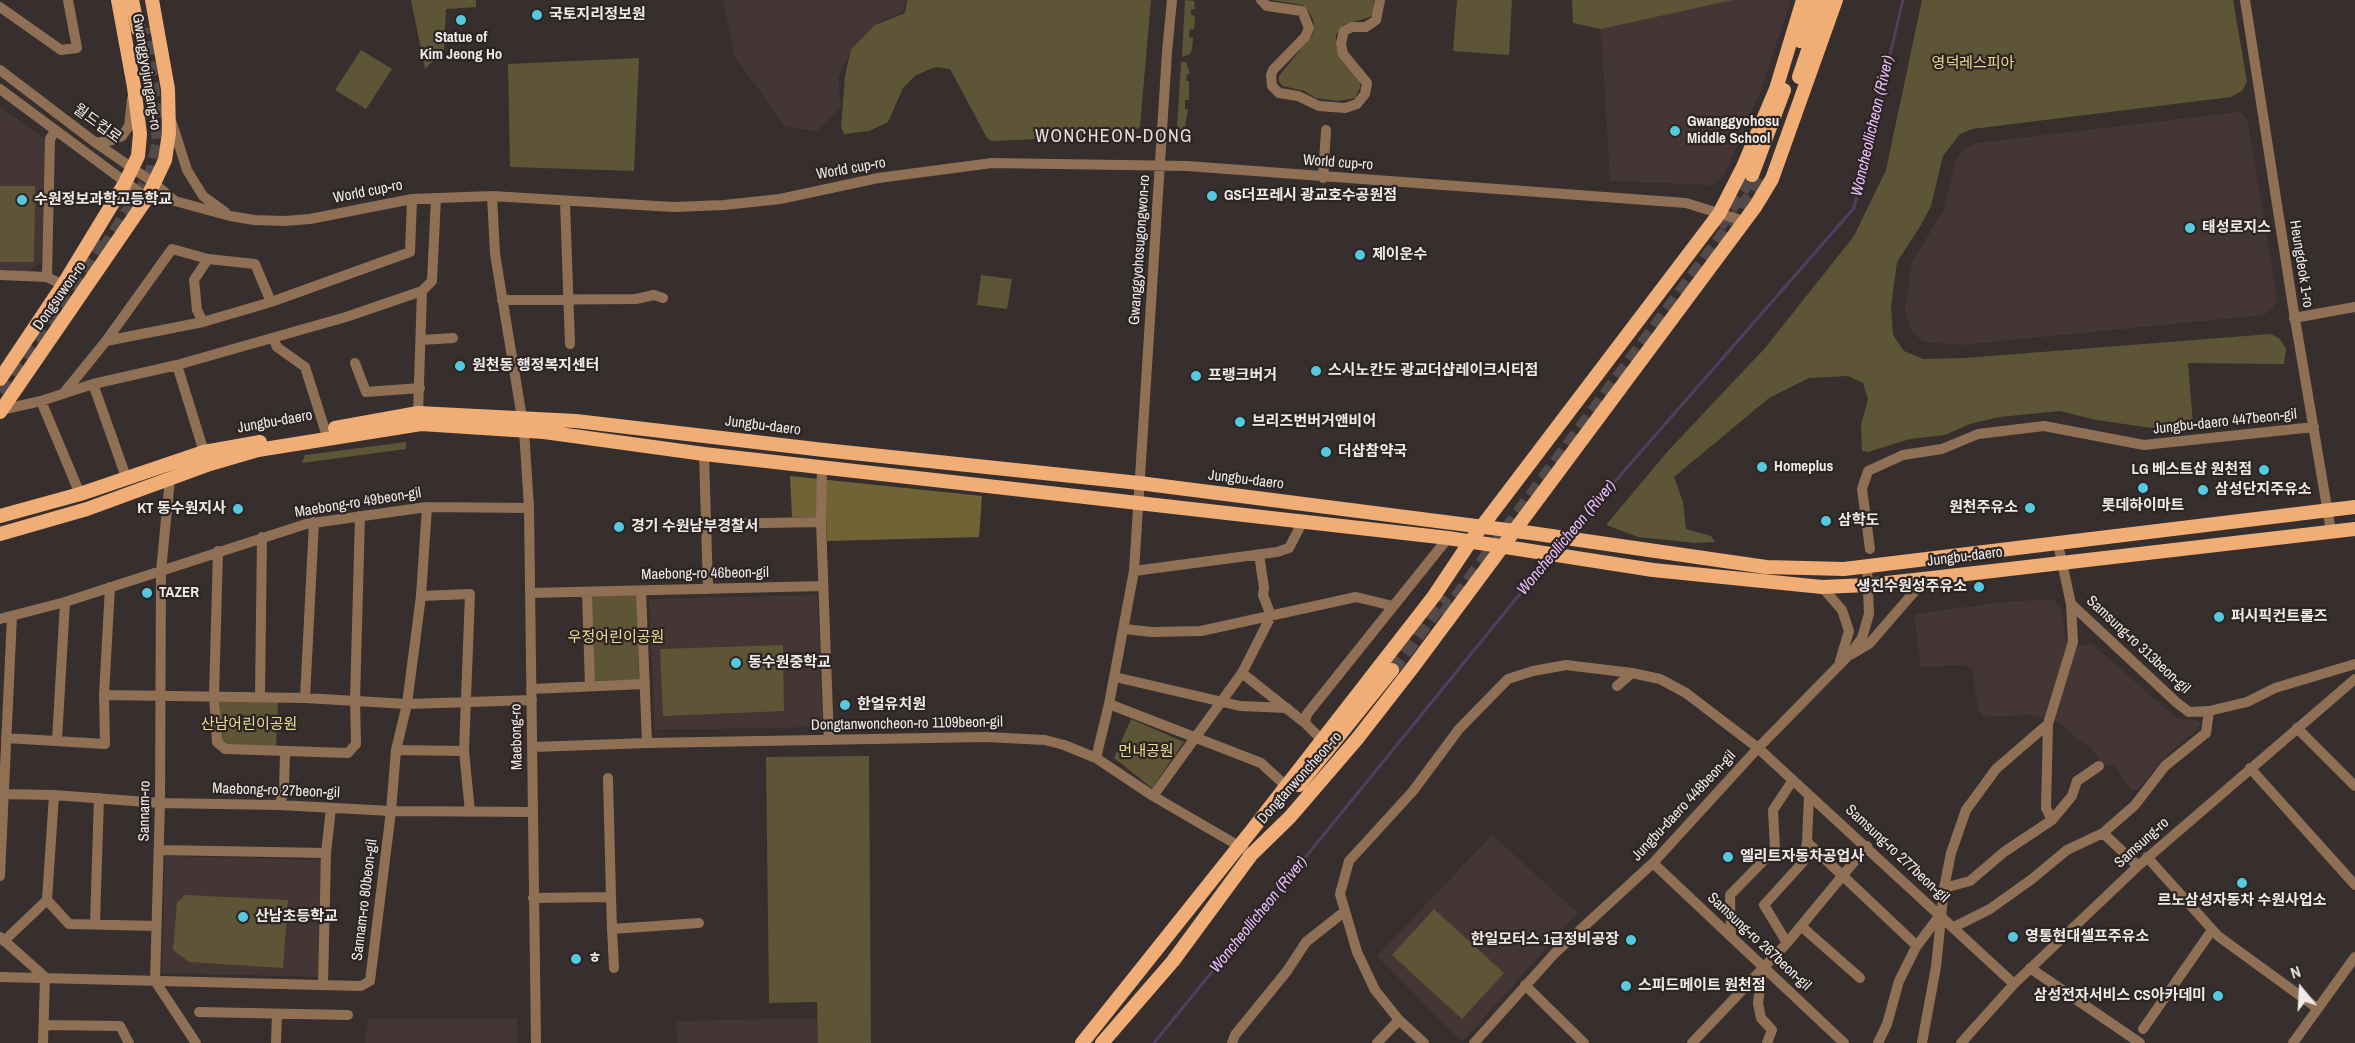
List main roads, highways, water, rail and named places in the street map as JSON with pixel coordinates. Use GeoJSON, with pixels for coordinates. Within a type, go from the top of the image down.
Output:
{"type":"FeatureCollection","features":[{"type":"Feature","properties":{"kind":"main road","name":"Gwanggyojungang-ro"},"geometry":{"type":"LineString","coordinates":[[118,0],[140,134],[138,156],[125,183]]}},
{"type":"Feature","properties":{"kind":"main road"},"geometry":{"type":"LineString","coordinates":[[132,0],[141,28],[140,0]]}},
{"type":"Feature","properties":{"kind":"main road","name":"Gwanggyojungang-ro"},"geometry":{"type":"LineString","coordinates":[[147,198],[165,160],[169,133],[168,89],[152,0]]}},
{"type":"Feature","properties":{"kind":"main road","name":"Dongtanwoncheon-ro"},"geometry":{"type":"LineString","coordinates":[[1082,1043],[1434,596],[1470,542],[1719,214],[1743,167],[1776,89],[1803,0]]}},
{"type":"Feature","properties":{"kind":"main road"},"geometry":{"type":"LineString","coordinates":[[1813,0],[1758,176],[1825,0]]}},
{"type":"Feature","properties":{"kind":"main road","name":"Dongtanwoncheon-ro"},"geometry":{"type":"LineString","coordinates":[[1102,1043],[1173,962],[1251,855],[1290,817],[1357,739],[1509,548],[1516,531],[1744,220],[1772,178],[1836,0]]}},
{"type":"Feature","properties":{"kind":"main road","name":"Dongsuwon-ro"},"geometry":{"type":"LineString","coordinates":[[0,380],[63,285],[125,183]]}},
{"type":"Feature","properties":{"kind":"main road","name":"Dongsuwon-ro"},"geometry":{"type":"LineString","coordinates":[[1,411],[147,198]]}},
{"type":"Feature","properties":{"kind":"main road","name":"Jungbu-daero"},"geometry":{"type":"LineString","coordinates":[[0,516],[80,494],[204,452],[418,413],[523,423],[574,436],[704,454],[1448,538],[1653,570],[1822,587],[1868,585],[2355,529]]}},
{"type":"Feature","properties":{"kind":"main road"},"geometry":{"type":"LineString","coordinates":[[574,436],[576,421]]}},
{"type":"Feature","properties":{"kind":"main road","name":"Jungbu-daero"},"geometry":{"type":"LineString","coordinates":[[0,534],[87,509],[210,464],[258,450],[421,424],[576,421],[1138,483],[1531,533],[1766,567],[1852,568],[2355,507]]}},
{"type":"Feature","properties":{"kind":"main road"},"geometry":{"type":"LineString","coordinates":[[1910,580],[1910,572],[1914,568],[1962,561],[1967,554]]}},
{"type":"Feature","properties":{"kind":"main road"},"geometry":{"type":"LineString","coordinates":[[1239,845],[1280,808],[1396,672],[1251,855]]}},
{"type":"Feature","properties":{"kind":"waterway","name":"Woncheollicheon (River)"},"geometry":{"type":"LineString","coordinates":[[1569,534],[1854,208],[1903,0]]}},
{"type":"Feature","properties":{"kind":"waterway","name":"Woncheollicheon (River)"},"geometry":{"type":"LineString","coordinates":[[1154,1043],[1550,557]]}},
{"type":"Feature","properties":{"kind":"tunnel"},"geometry":{"type":"LineString","coordinates":[[104,250],[151,175],[159,142],[145,28]]}},
{"type":"Feature","properties":{"kind":"tunnel"},"geometry":{"type":"LineString","coordinates":[[1719,226],[1752,175]]}},
{"type":"Feature","properties":{"kind":"tunnel"},"geometry":{"type":"LineString","coordinates":[[1444,615],[1763,178]]}},
{"type":"Feature","properties":{"kind":"tunnel"},"geometry":{"type":"LineString","coordinates":[[0,392],[105,240]]}},
{"type":"Feature","properties":{"kind":"tunnel"},"geometry":{"type":"LineString","coordinates":[[1392,670],[1446,597]]}},
{"type":"Feature","properties":{"kind":"place","name":"국토지리정보원"},"geometry":{"type":"Point","coordinates":[537,15]}},
{"type":"Feature","properties":{"kind":"place","name":"Statue of Kim Jeong Ho"},"geometry":{"type":"Point","coordinates":[461,20]}},
{"type":"Feature","properties":{"kind":"place","name":"Gwanggyohosu Middle School"},"geometry":{"type":"Point","coordinates":[1675,131]}},
{"type":"Feature","properties":{"kind":"place","name":"GS더프레시 광교호수공원점"},"geometry":{"type":"Point","coordinates":[1212,196]}},
{"type":"Feature","properties":{"kind":"place","name":"수원정보과학고등학교"},"geometry":{"type":"Point","coordinates":[22,200]}},
{"type":"Feature","properties":{"kind":"place","name":"태성로지스"},"geometry":{"type":"Point","coordinates":[2190,228]}},
{"type":"Feature","properties":{"kind":"place","name":"제이운수"},"geometry":{"type":"Point","coordinates":[1360,255]}},
{"type":"Feature","properties":{"kind":"place","name":"원천동 행정복지센터"},"geometry":{"type":"Point","coordinates":[460,366]}},
{"type":"Feature","properties":{"kind":"place","name":"스시노칸도 광교더샵레이크시티점"},"geometry":{"type":"Point","coordinates":[1316,371]}},
{"type":"Feature","properties":{"kind":"place","name":"프랭크버거"},"geometry":{"type":"Point","coordinates":[1196,376]}},
{"type":"Feature","properties":{"kind":"place","name":"브리즈번버거앤비어"},"geometry":{"type":"Point","coordinates":[1240,422]}},
{"type":"Feature","properties":{"kind":"place","name":"더샵참약국"},"geometry":{"type":"Point","coordinates":[1326,452]}},
{"type":"Feature","properties":{"kind":"place","name":"Homeplus"},"geometry":{"type":"Point","coordinates":[1762,467]}},
{"type":"Feature","properties":{"kind":"place","name":"LG 베스트샵 원천점"},"geometry":{"type":"Point","coordinates":[2264,470]}},
{"type":"Feature","properties":{"kind":"place","name":"롯데하이마트"},"geometry":{"type":"Point","coordinates":[2143,488]}},
{"type":"Feature","properties":{"kind":"place","name":"삼성단지주유소"},"geometry":{"type":"Point","coordinates":[2203,490]}},
{"type":"Feature","properties":{"kind":"place","name":"원천주유소"},"geometry":{"type":"Point","coordinates":[2030,508]}},
{"type":"Feature","properties":{"kind":"place","name":"KT 동수원지사"},"geometry":{"type":"Point","coordinates":[238,509]}},
{"type":"Feature","properties":{"kind":"place","name":"삼학도"},"geometry":{"type":"Point","coordinates":[1826,521]}},
{"type":"Feature","properties":{"kind":"place","name":"경기 수원남부경찰서"},"geometry":{"type":"Point","coordinates":[619,527]}},
{"type":"Feature","properties":{"kind":"place","name":"생진수원성주유소"},"geometry":{"type":"Point","coordinates":[1979,587]}},
{"type":"Feature","properties":{"kind":"place","name":"TAZER"},"geometry":{"type":"Point","coordinates":[147,593]}},
{"type":"Feature","properties":{"kind":"place","name":"퍼시픽컨트롤즈"},"geometry":{"type":"Point","coordinates":[2219,617]}},
{"type":"Feature","properties":{"kind":"place","name":"동수원중학교"},"geometry":{"type":"Point","coordinates":[736,663]}},
{"type":"Feature","properties":{"kind":"place","name":"한얼유치원"},"geometry":{"type":"Point","coordinates":[845,705]}},
{"type":"Feature","properties":{"kind":"place","name":"엘리트자동차공업사"},"geometry":{"type":"Point","coordinates":[1728,857]}},
{"type":"Feature","properties":{"kind":"place","name":"르노삼성자동차 수원사업소"},"geometry":{"type":"Point","coordinates":[2242,883]}},
{"type":"Feature","properties":{"kind":"place","name":"산남초등학교"},"geometry":{"type":"Point","coordinates":[243,917]}},
{"type":"Feature","properties":{"kind":"place","name":"영통현대셀프주유소"},"geometry":{"type":"Point","coordinates":[2013,937]}},
{"type":"Feature","properties":{"kind":"place","name":"한일모터스 1급정비공장"},"geometry":{"type":"Point","coordinates":[1631,940]}},
{"type":"Feature","properties":{"kind":"place","name":"ㅎ"},"geometry":{"type":"Point","coordinates":[576,959]}},
{"type":"Feature","properties":{"kind":"place","name":"스피드메이트 원천점"},"geometry":{"type":"Point","coordinates":[1626,986]}},
{"type":"Feature","properties":{"kind":"place","name":"삼성전자서비스 CS아카데미"},"geometry":{"type":"Point","coordinates":[2218,996]}},
{"type":"Feature","properties":{"kind":"district","name":"WONCHEON-DONG"},"geometry":{"type":"Point","coordinates":[1114,137]}},
{"type":"Feature","properties":{"kind":"park label","name":"영덕레스피아"},"geometry":{"type":"Point","coordinates":[1973,64]}},
{"type":"Feature","properties":{"kind":"park label","name":"우정어린이공원"},"geometry":{"type":"Point","coordinates":[616,638]}},
{"type":"Feature","properties":{"kind":"park label","name":"산남어린이공원"},"geometry":{"type":"Point","coordinates":[249,725]}},
{"type":"Feature","properties":{"kind":"park label","name":"먼내공원"},"geometry":{"type":"Point","coordinates":[1146,752]}}]}
